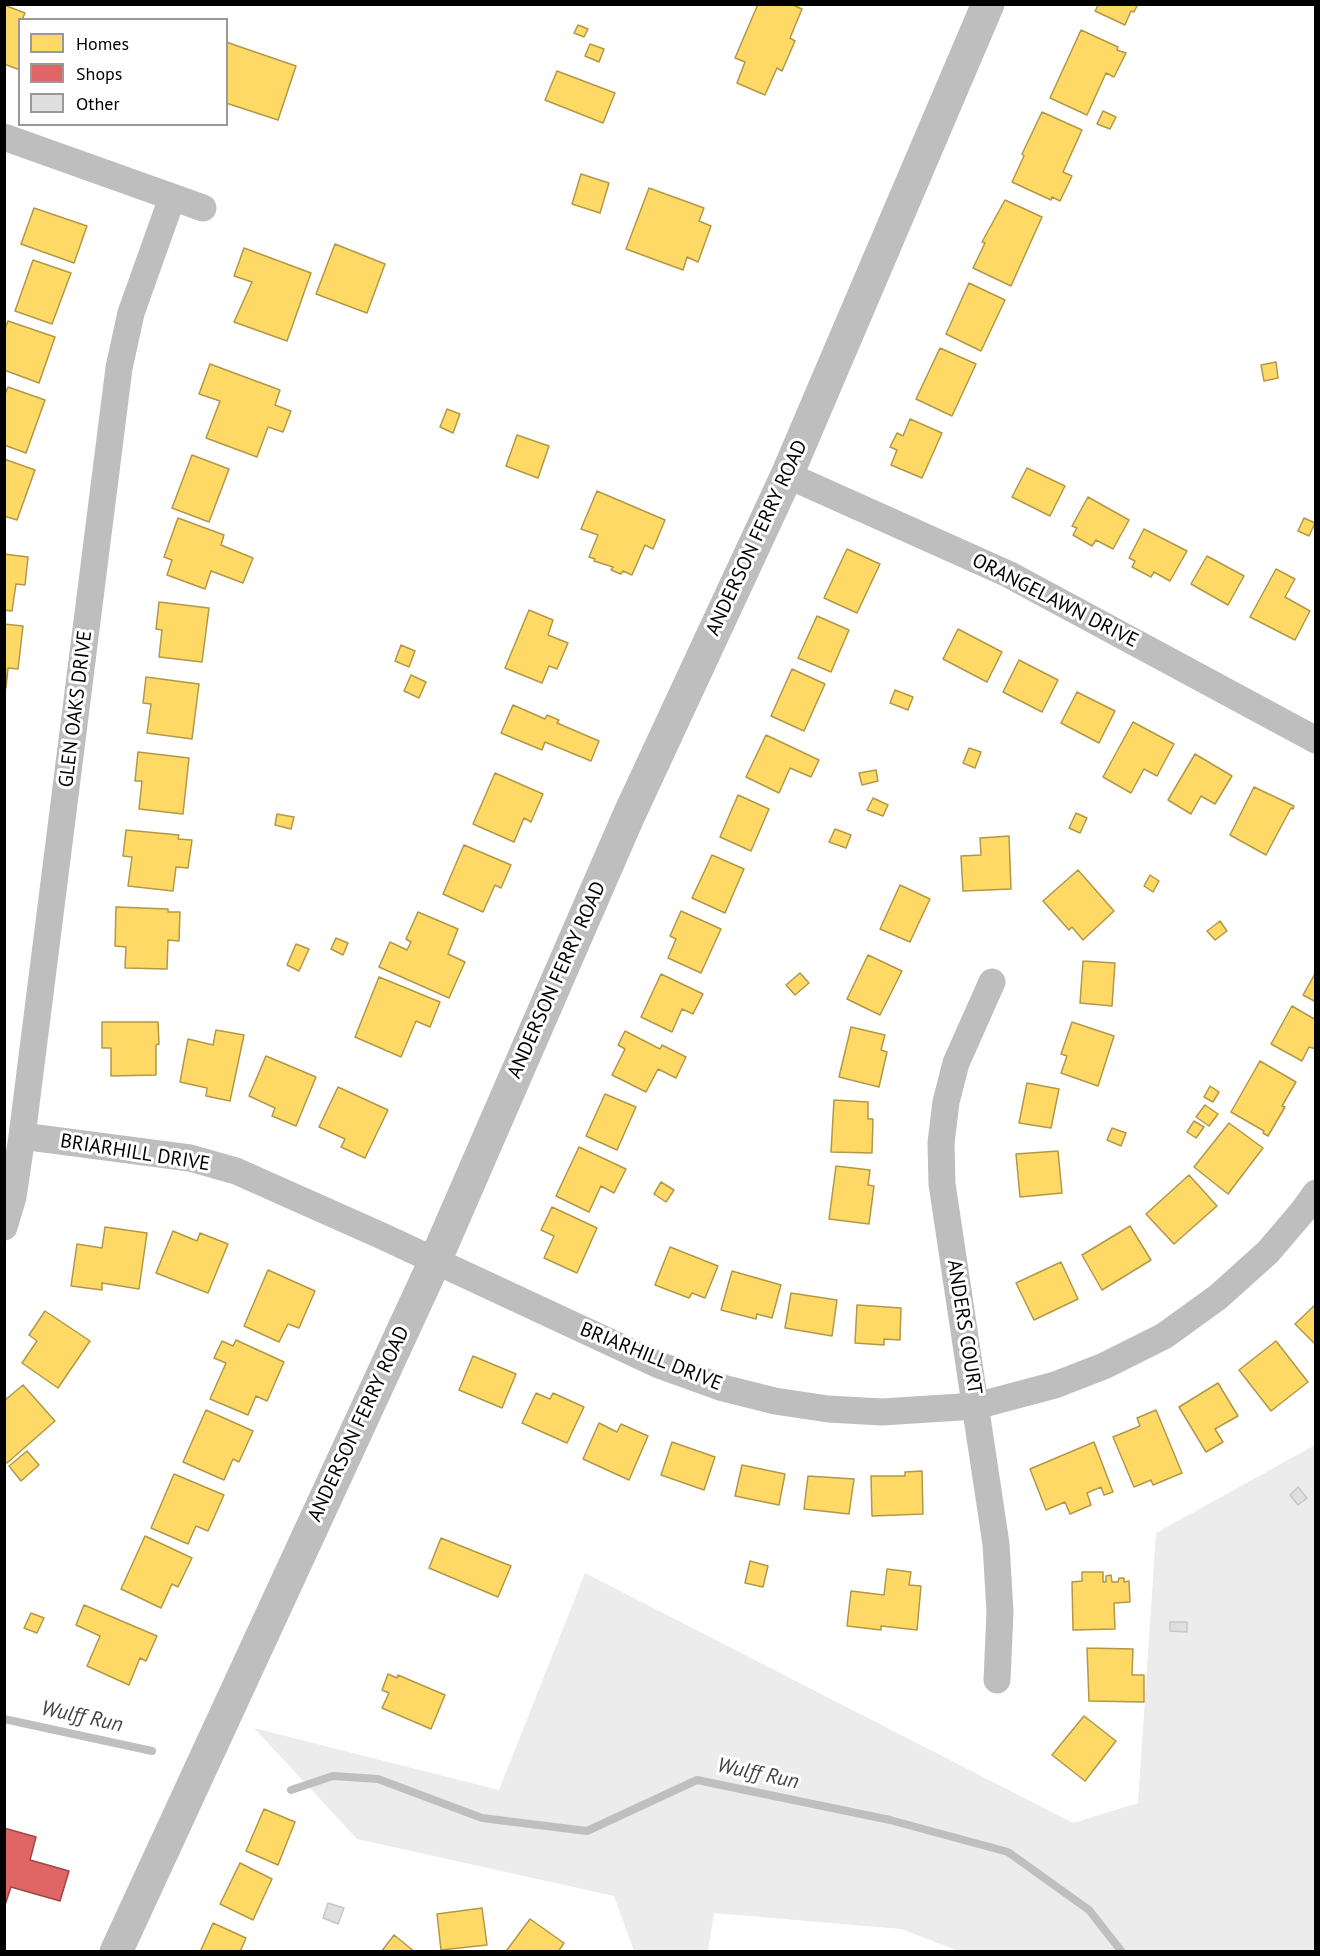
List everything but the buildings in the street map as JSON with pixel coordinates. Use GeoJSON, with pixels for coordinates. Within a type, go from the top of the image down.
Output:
{"type":"FeatureCollection","features":[{"type":"Feature","properties":{"kind":"street","name":"ANDERSON FERRY ROAD"},"geometry":{"type":"LineString","coordinates":[[116,1952],[435,1261],[629,815],[788,475],[988,4]]}},
{"type":"Feature","properties":{"kind":"street"},"geometry":{"type":"LineString","coordinates":[[4,137],[202,208]]}},
{"type":"Feature","properties":{"kind":"street","name":"GLEN OAKS DRIVE"},"geometry":{"type":"LineString","coordinates":[[4,1227],[13,1197],[22,1136],[119,368],[131,313],[172,198]]}},
{"type":"Feature","properties":{"kind":"street","name":"ORANGELAWN DRIVE"},"geometry":{"type":"LineString","coordinates":[[788,475],[1008,574],[1316,740]]}},
{"type":"Feature","properties":{"kind":"street","name":"ANDERS COURT"},"geometry":{"type":"LineString","coordinates":[[992,982],[956,1063],[946,1102],[941,1143],[942,1184],[996,1544],[1000,1612],[997,1680]]}},
{"type":"Feature","properties":{"kind":"street","name":"BRIARHILL DRIVE"},"geometry":{"type":"LineString","coordinates":[[22,1136],[190,1158],[236,1171],[659,1365],[723,1388],[775,1401],[828,1409],[882,1412],[976,1406],[1055,1385],[1104,1366],[1164,1336],[1218,1297],[1268,1252],[1316,1192]]}},
{"type":"Feature","properties":{"kind":"shaded area"},"geometry":{"type":"Polygon","coordinates":[[[1315,1445],[1315,1951],[959,1951],[901,1929],[714,1913],[708,1951],[634,1951],[614,1896],[357,1839],[254,1728],[499,1790],[585,1573],[1073,1823],[1138,1803],[1156,1533],[1315,1445]]]}},
{"type":"Feature","properties":{"kind":"waterway","name":"Wulff Run"},"geometry":{"type":"LineString","coordinates":[[4,1719],[152,1751]]}},
{"type":"Feature","properties":{"kind":"waterway","name":"Wulff Run"},"geometry":{"type":"LineString","coordinates":[[291,1790],[333,1776],[378,1779],[482,1818],[587,1831],[697,1780],[890,1820],[1008,1852],[1089,1910],[1122,1952]]}}]}
